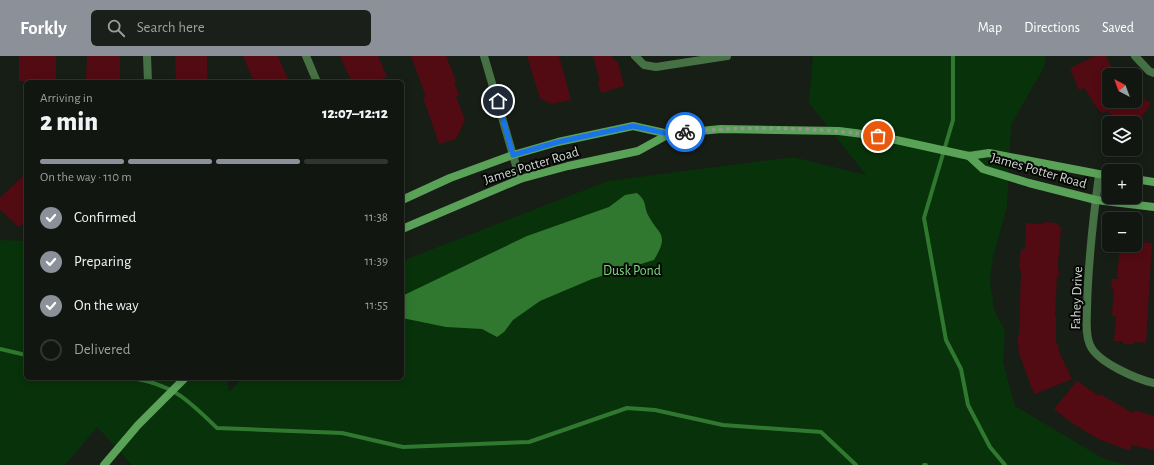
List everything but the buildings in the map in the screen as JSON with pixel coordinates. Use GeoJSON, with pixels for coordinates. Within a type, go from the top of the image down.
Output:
{"type":"FeatureCollection","features":[{"type":"Feature","properties":{"kind":"main road","name":"James Potter Road"},"geometry":{"type":"LineString","coordinates":[[404,199],[450,178],[513,155],[558,142],[633,126],[669,134],[721,129],[838,131],[878,136],[969,156],[990,153],[1102,175]]}},
{"type":"Feature","properties":{"kind":"main road","name":"James Potter Road"},"geometry":{"type":"LineString","coordinates":[[404,227],[520,179],[568,166],[638,151],[669,134]]}},
{"type":"Feature","properties":{"kind":"main road","name":"James Potter Road"},"geometry":{"type":"LineString","coordinates":[[969,156],[983,169],[1029,183],[1096,200],[1154,207]]}},
{"type":"Feature","properties":{"kind":"main road"},"geometry":{"type":"LineString","coordinates":[[1142,181],[1154,182]]}},
{"type":"Feature","properties":{"kind":"main road"},"geometry":{"type":"LineString","coordinates":[[104,465],[118,448],[183,380]]}},
{"type":"Feature","properties":{"kind":"street"},"geometry":{"type":"LineString","coordinates":[[147,56],[148,80]]}},
{"type":"Feature","properties":{"kind":"street"},"geometry":{"type":"LineString","coordinates":[[306,56],[317,80]]}},
{"type":"Feature","properties":{"kind":"street"},"geometry":{"type":"LineString","coordinates":[[484,56],[520,179]]}},
{"type":"Feature","properties":{"kind":"street"},"geometry":{"type":"LineString","coordinates":[[635,56],[644,65],[656,67],[727,56]]}},
{"type":"Feature","properties":{"kind":"street"},"geometry":{"type":"LineString","coordinates":[[1135,56],[1149,72],[1154,73]]}},
{"type":"Feature","properties":{"kind":"street","name":"Fahey Drive"},"geometry":{"type":"LineString","coordinates":[[1099,175],[1088,288],[1087,333],[1090,345],[1097,355],[1120,369],[1144,381],[1154,383]]}},
{"type":"Feature","properties":{"kind":"green space","name":"Dusk Pond"},"geometry":{"type":"Polygon","coordinates":[[[813,56],[1046,56],[1044,67],[1011,125],[1007,207],[993,257],[990,280],[994,310],[1005,331],[1003,362],[1015,406],[1104,459],[1128,465],[132,465],[97,427],[65,465],[0,465],[0,240],[24,241],[24,380],[227,380],[229,392],[241,380],[404,380],[404,260],[608,181],[793,157],[866,175],[809,103],[813,56]]]}},
{"type":"Feature","properties":{"kind":"shaded area"},"geometry":{"type":"Polygon","coordinates":[[[637,193],[640,196],[644,201],[648,215],[661,235],[661,245],[654,260],[592,279],[540,301],[513,320],[504,332],[497,337],[482,329],[446,327],[404,318],[404,295],[527,236],[609,207],[625,195],[637,193]]]}},
{"type":"Feature","properties":{"kind":"waterway"},"geometry":{"type":"LineString","coordinates":[[953,56],[953,120],[924,218],[946,340],[961,369],[968,405],[990,447],[1005,465]]}},
{"type":"Feature","properties":{"kind":"waterway"},"geometry":{"type":"LineString","coordinates":[[0,349],[24,355]]}},
{"type":"Feature","properties":{"kind":"waterway"},"geometry":{"type":"LineString","coordinates":[[142,380],[159,385],[179,395],[197,409],[217,428],[342,433],[403,447],[529,442],[627,408],[655,410],[723,425],[821,432],[856,465]]}},
{"type":"Feature","properties":{"kind":"way so far"},"geometry":{"type":"LineString","coordinates":[[685,132],[721,129],[780,129],[838,131],[878,136]]}},
{"type":"Feature","properties":{"kind":"route"},"geometry":{"type":"LineString","coordinates":[[498,101],[513,155],[558,142],[633,126],[669,134],[685,132]]}}]}
